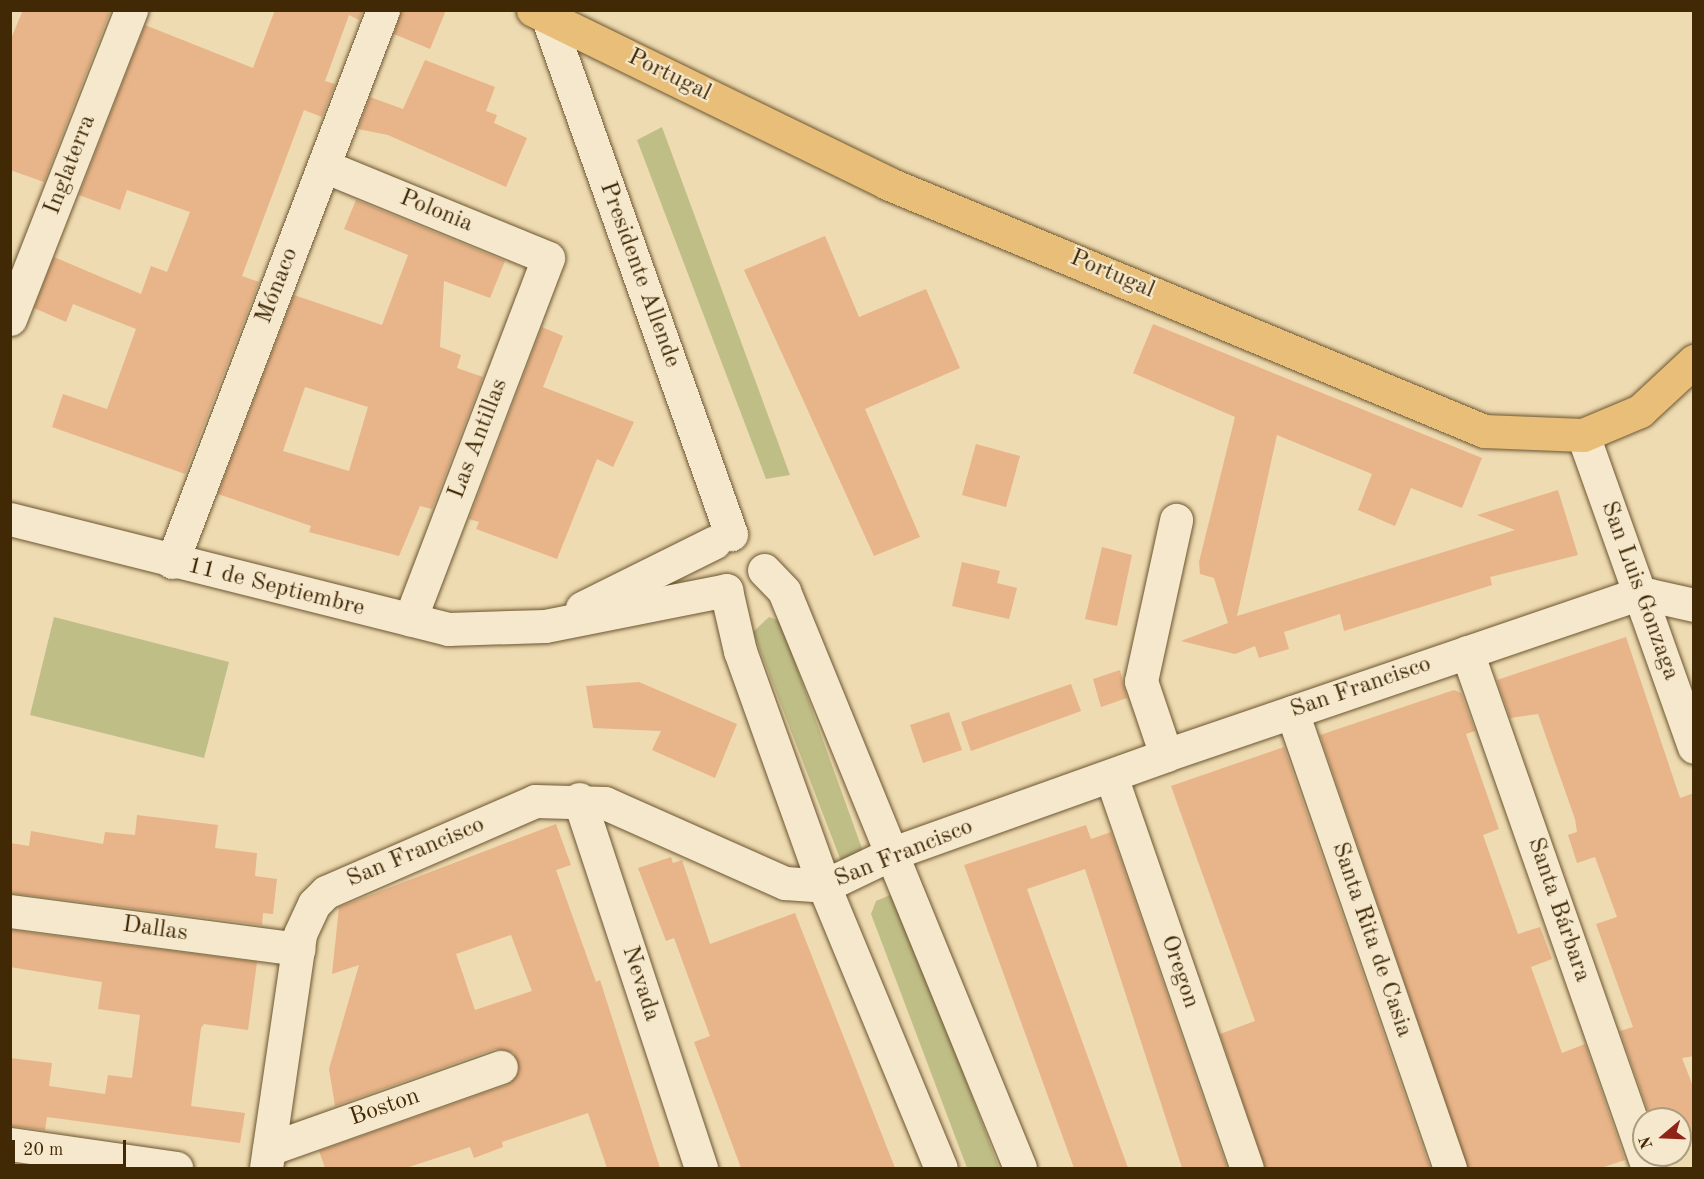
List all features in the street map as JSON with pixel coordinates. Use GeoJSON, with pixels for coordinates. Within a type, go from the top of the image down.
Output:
{"type":"FeatureCollection","features":[{"type":"Feature","properties":{"kind":"main road","name":"Portugal"},"geometry":{"type":"LineString","coordinates":[[540,14],[887,183],[1484,431],[1583,435],[1640,411],[1694,361]]}},
{"type":"Feature","properties":{"kind":"street","name":"Inglaterra"},"geometry":{"type":"LineString","coordinates":[[10,319],[131,10]]}},
{"type":"Feature","properties":{"kind":"street","name":"Mónaco"},"geometry":{"type":"LineString","coordinates":[[172,562],[383,10]]}},
{"type":"Feature","properties":{"kind":"street","name":"Presidente Allende"},"geometry":{"type":"LineString","coordinates":[[540,14],[723,538]]}},
{"type":"Feature","properties":{"kind":"street","name":"Polonia"},"geometry":{"type":"LineString","coordinates":[[324,166],[548,258]]}},
{"type":"Feature","properties":{"kind":"street","name":"Las Antillas"},"geometry":{"type":"LineString","coordinates":[[410,620],[548,258]]}},
{"type":"Feature","properties":{"kind":"street","name":"San Luis Gonzaga"},"geometry":{"type":"LineString","coordinates":[[1583,435],[1694,747]]}},
{"type":"Feature","properties":{"kind":"street","name":"11 de Septiembre"},"geometry":{"type":"LineString","coordinates":[[10,519],[172,562],[410,620],[489,631],[545,626],[726,590]]}},
{"type":"Feature","properties":{"kind":"street"},"geometry":{"type":"LineString","coordinates":[[1166,755],[1141,681],[1176,520]]}},
{"type":"Feature","properties":{"kind":"street"},"geometry":{"type":"LineString","coordinates":[[941,1168],[824,886],[740,651],[726,590],[708,569],[723,538],[757,543],[764,570],[784,591],[1020,1168]]}},
{"type":"Feature","properties":{"kind":"street","name":"11 de Septiembre"},"geometry":{"type":"LineString","coordinates":[[545,626],[723,538]]}},
{"type":"Feature","properties":{"kind":"street"},"geometry":{"type":"LineString","coordinates":[[726,590],[746,590],[764,570]]}},
{"type":"Feature","properties":{"kind":"street"},"geometry":{"type":"LineString","coordinates":[[1641,593],[1694,605]]}},
{"type":"Feature","properties":{"kind":"street","name":"San Francisco"},"geometry":{"type":"LineString","coordinates":[[267,1159],[305,919],[326,892],[535,801],[579,799],[629,812],[785,883],[824,886],[893,853],[1166,755],[1641,593]]}},
{"type":"Feature","properties":{"kind":"street","name":"Santa Bárbara"},"geometry":{"type":"LineString","coordinates":[[1467,652],[1648,1168]]}},
{"type":"Feature","properties":{"kind":"street","name":"Santa Rita de Casia"},"geometry":{"type":"LineString","coordinates":[[1292,712],[1450,1168]]}},
{"type":"Feature","properties":{"kind":"street","name":"Oregon"},"geometry":{"type":"LineString","coordinates":[[1111,776],[1247,1168]]}},
{"type":"Feature","properties":{"kind":"street","name":"Nevada"},"geometry":{"type":"LineString","coordinates":[[579,799],[701,1168]]}},
{"type":"Feature","properties":{"kind":"street","name":"Dallas"},"geometry":{"type":"LineString","coordinates":[[10,911],[299,949]]}},
{"type":"Feature","properties":{"kind":"street","name":"Boston"},"geometry":{"type":"LineString","coordinates":[[267,1159],[501,1067]]}},
{"type":"Feature","properties":{"kind":"street"},"geometry":{"type":"LineString","coordinates":[[10,1144],[176,1168]]}},
{"type":"Feature","properties":{"kind":"shaded area"},"geometry":{"type":"Polygon","coordinates":[[[662,127],[790,475],[766,479],[637,140],[662,127]]]}},
{"type":"Feature","properties":{"kind":"shaded area"},"geometry":{"type":"Polygon","coordinates":[[[54,617],[229,662],[204,758],[30,715],[54,617]]]}},
{"type":"Feature","properties":{"kind":"shaded area"},"geometry":{"type":"Polygon","coordinates":[[[769,617],[780,621],[864,854],[841,861],[753,632],[769,617]]]}},
{"type":"Feature","properties":{"kind":"shaded area"},"geometry":{"type":"Polygon","coordinates":[[[890,895],[901,908],[999,1168],[967,1168],[871,914],[876,901],[890,895]]]}},
{"type":"Feature","properties":{"kind":"building"},"geometry":{"type":"Polygon","coordinates":[[[23,10],[110,12],[44,182],[10,170],[10,41],[23,10]]]}},
{"type":"Feature","properties":{"kind":"building"},"geometry":{"type":"Polygon","coordinates":[[[275,10],[363,10],[359,20],[349,15],[325,81],[335,84],[322,117],[304,110],[242,276],[259,282],[185,474],[52,427],[63,394],[107,409],[136,329],[73,304],[66,322],[34,308],[54,257],[141,294],[151,266],[167,272],[190,212],[127,190],[120,210],[79,195],[145,25],[253,68],[275,10]]]}},
{"type":"Feature","properties":{"kind":"building"},"geometry":{"type":"Polygon","coordinates":[[[401,10],[446,10],[430,49],[394,34],[401,10]]]}},
{"type":"Feature","properties":{"kind":"building"},"geometry":{"type":"Polygon","coordinates":[[[425,60],[495,87],[486,111],[497,115],[494,123],[527,138],[506,187],[388,135],[358,129],[370,97],[403,109],[425,60]]]}},
{"type":"Feature","properties":{"kind":"building"},"geometry":{"type":"Polygon","coordinates":[[[356,200],[505,261],[490,298],[444,281],[440,347],[461,355],[457,368],[483,377],[432,509],[420,506],[399,556],[309,532],[311,526],[218,494],[294,295],[382,325],[408,255],[344,229],[356,200]],[[305,387],[283,451],[349,471],[368,407],[305,387]]]}},
{"type":"Feature","properties":{"kind":"building"},"geometry":{"type":"Polygon","coordinates":[[[825,236],[859,317],[926,289],[960,368],[865,409],[920,537],[874,556],[744,270],[825,236]]]}},
{"type":"Feature","properties":{"kind":"building"},"geometry":{"type":"Polygon","coordinates":[[[1153,324],[1482,458],[1462,508],[1411,488],[1395,526],[1358,510],[1372,474],[1277,435],[1237,616],[1515,530],[1477,515],[1558,490],[1578,555],[1490,577],[1492,585],[1344,631],[1340,614],[1284,632],[1289,649],[1259,658],[1255,646],[1235,654],[1181,641],[1228,623],[1214,578],[1200,574],[1199,562],[1235,417],[1133,373],[1153,324]]]}},
{"type":"Feature","properties":{"kind":"building"},"geometry":{"type":"Polygon","coordinates":[[[542,327],[563,336],[543,387],[634,422],[613,467],[597,459],[557,559],[476,529],[479,522],[469,519],[542,327]]]}},
{"type":"Feature","properties":{"kind":"building"},"geometry":{"type":"Polygon","coordinates":[[[976,444],[1020,456],[1006,507],[962,495],[976,444]]]}},
{"type":"Feature","properties":{"kind":"building"},"geometry":{"type":"Polygon","coordinates":[[[1102,547],[1132,555],[1117,626],[1085,619],[1102,547]]]}},
{"type":"Feature","properties":{"kind":"building"},"geometry":{"type":"Polygon","coordinates":[[[962,562],[1000,571],[997,583],[1017,588],[1009,619],[952,606],[962,562]]]}},
{"type":"Feature","properties":{"kind":"building"},"geometry":{"type":"Polygon","coordinates":[[[1626,637],[1680,798],[1694,793],[1694,1056],[1682,1058],[1694,1089],[1694,1137],[1692,1138],[1692,1107],[1647,1107],[1620,1031],[1633,1027],[1596,924],[1617,917],[1595,857],[1577,863],[1568,835],[1577,832],[1575,819],[1538,714],[1510,718],[1497,680],[1626,637]]]}},
{"type":"Feature","properties":{"kind":"building"},"geometry":{"type":"Polygon","coordinates":[[[1120,670],[1127,698],[1101,707],[1093,679],[1120,670]]]}},
{"type":"Feature","properties":{"kind":"building"},"geometry":{"type":"Polygon","coordinates":[[[639,682],[737,724],[715,778],[652,750],[661,731],[593,728],[586,686],[639,682]]]}},
{"type":"Feature","properties":{"kind":"building"},"geometry":{"type":"Polygon","coordinates":[[[1071,684],[1081,711],[971,751],[961,722],[1071,684]]]}},
{"type":"Feature","properties":{"kind":"building"},"geometry":{"type":"Polygon","coordinates":[[[1454,690],[1461,693],[1475,731],[1466,734],[1499,829],[1483,835],[1518,934],[1540,927],[1552,959],[1531,967],[1562,1053],[1585,1044],[1625,1160],[1601,1168],[1468,1168],[1320,735],[1454,690]]]}},
{"type":"Feature","properties":{"kind":"building"},"geometry":{"type":"Polygon","coordinates":[[[949,712],[962,750],[923,763],[910,725],[949,712]]]}},
{"type":"Feature","properties":{"kind":"building"},"geometry":{"type":"Polygon","coordinates":[[[1284,747],[1430,1168],[1265,1168],[1220,1034],[1255,1021],[1171,786],[1284,747]]]}},
{"type":"Feature","properties":{"kind":"building"},"geometry":{"type":"Polygon","coordinates":[[[137,815],[218,825],[215,848],[257,853],[255,876],[277,879],[273,914],[263,913],[262,925],[10,893],[10,843],[29,846],[31,831],[103,844],[105,832],[135,835],[137,815]]]}},
{"type":"Feature","properties":{"kind":"building"},"geometry":{"type":"Polygon","coordinates":[[[556,824],[571,865],[556,870],[596,982],[600,980],[660,1168],[607,1168],[588,1113],[502,1142],[503,1147],[474,1158],[470,1147],[406,1168],[325,1168],[319,1151],[507,1085],[519,1070],[514,1053],[495,1049],[335,1106],[329,1069],[359,965],[332,974],[339,907],[556,824]],[[511,935],[456,954],[475,1010],[532,991],[511,935]]]}},
{"type":"Feature","properties":{"kind":"building"},"geometry":{"type":"Polygon","coordinates":[[[1086,825],[1091,839],[1111,832],[1227,1168],[1182,1168],[1085,869],[1027,889],[1128,1168],[1074,1168],[964,865],[1086,825]]]}},
{"type":"Feature","properties":{"kind":"building"},"geometry":{"type":"Polygon","coordinates":[[[671,857],[673,863],[682,860],[710,944],[795,913],[895,1168],[741,1168],[694,1042],[710,1036],[674,938],[666,941],[638,868],[671,857]]]}},
{"type":"Feature","properties":{"kind":"building"},"geometry":{"type":"Polygon","coordinates":[[[10,930],[257,962],[248,1030],[204,1024],[201,1028],[191,1106],[245,1113],[240,1143],[47,1117],[45,1130],[10,1126],[10,1058],[52,1063],[49,1086],[105,1094],[108,1075],[132,1078],[140,1015],[98,1009],[102,982],[10,967],[10,930]]]}}]}
